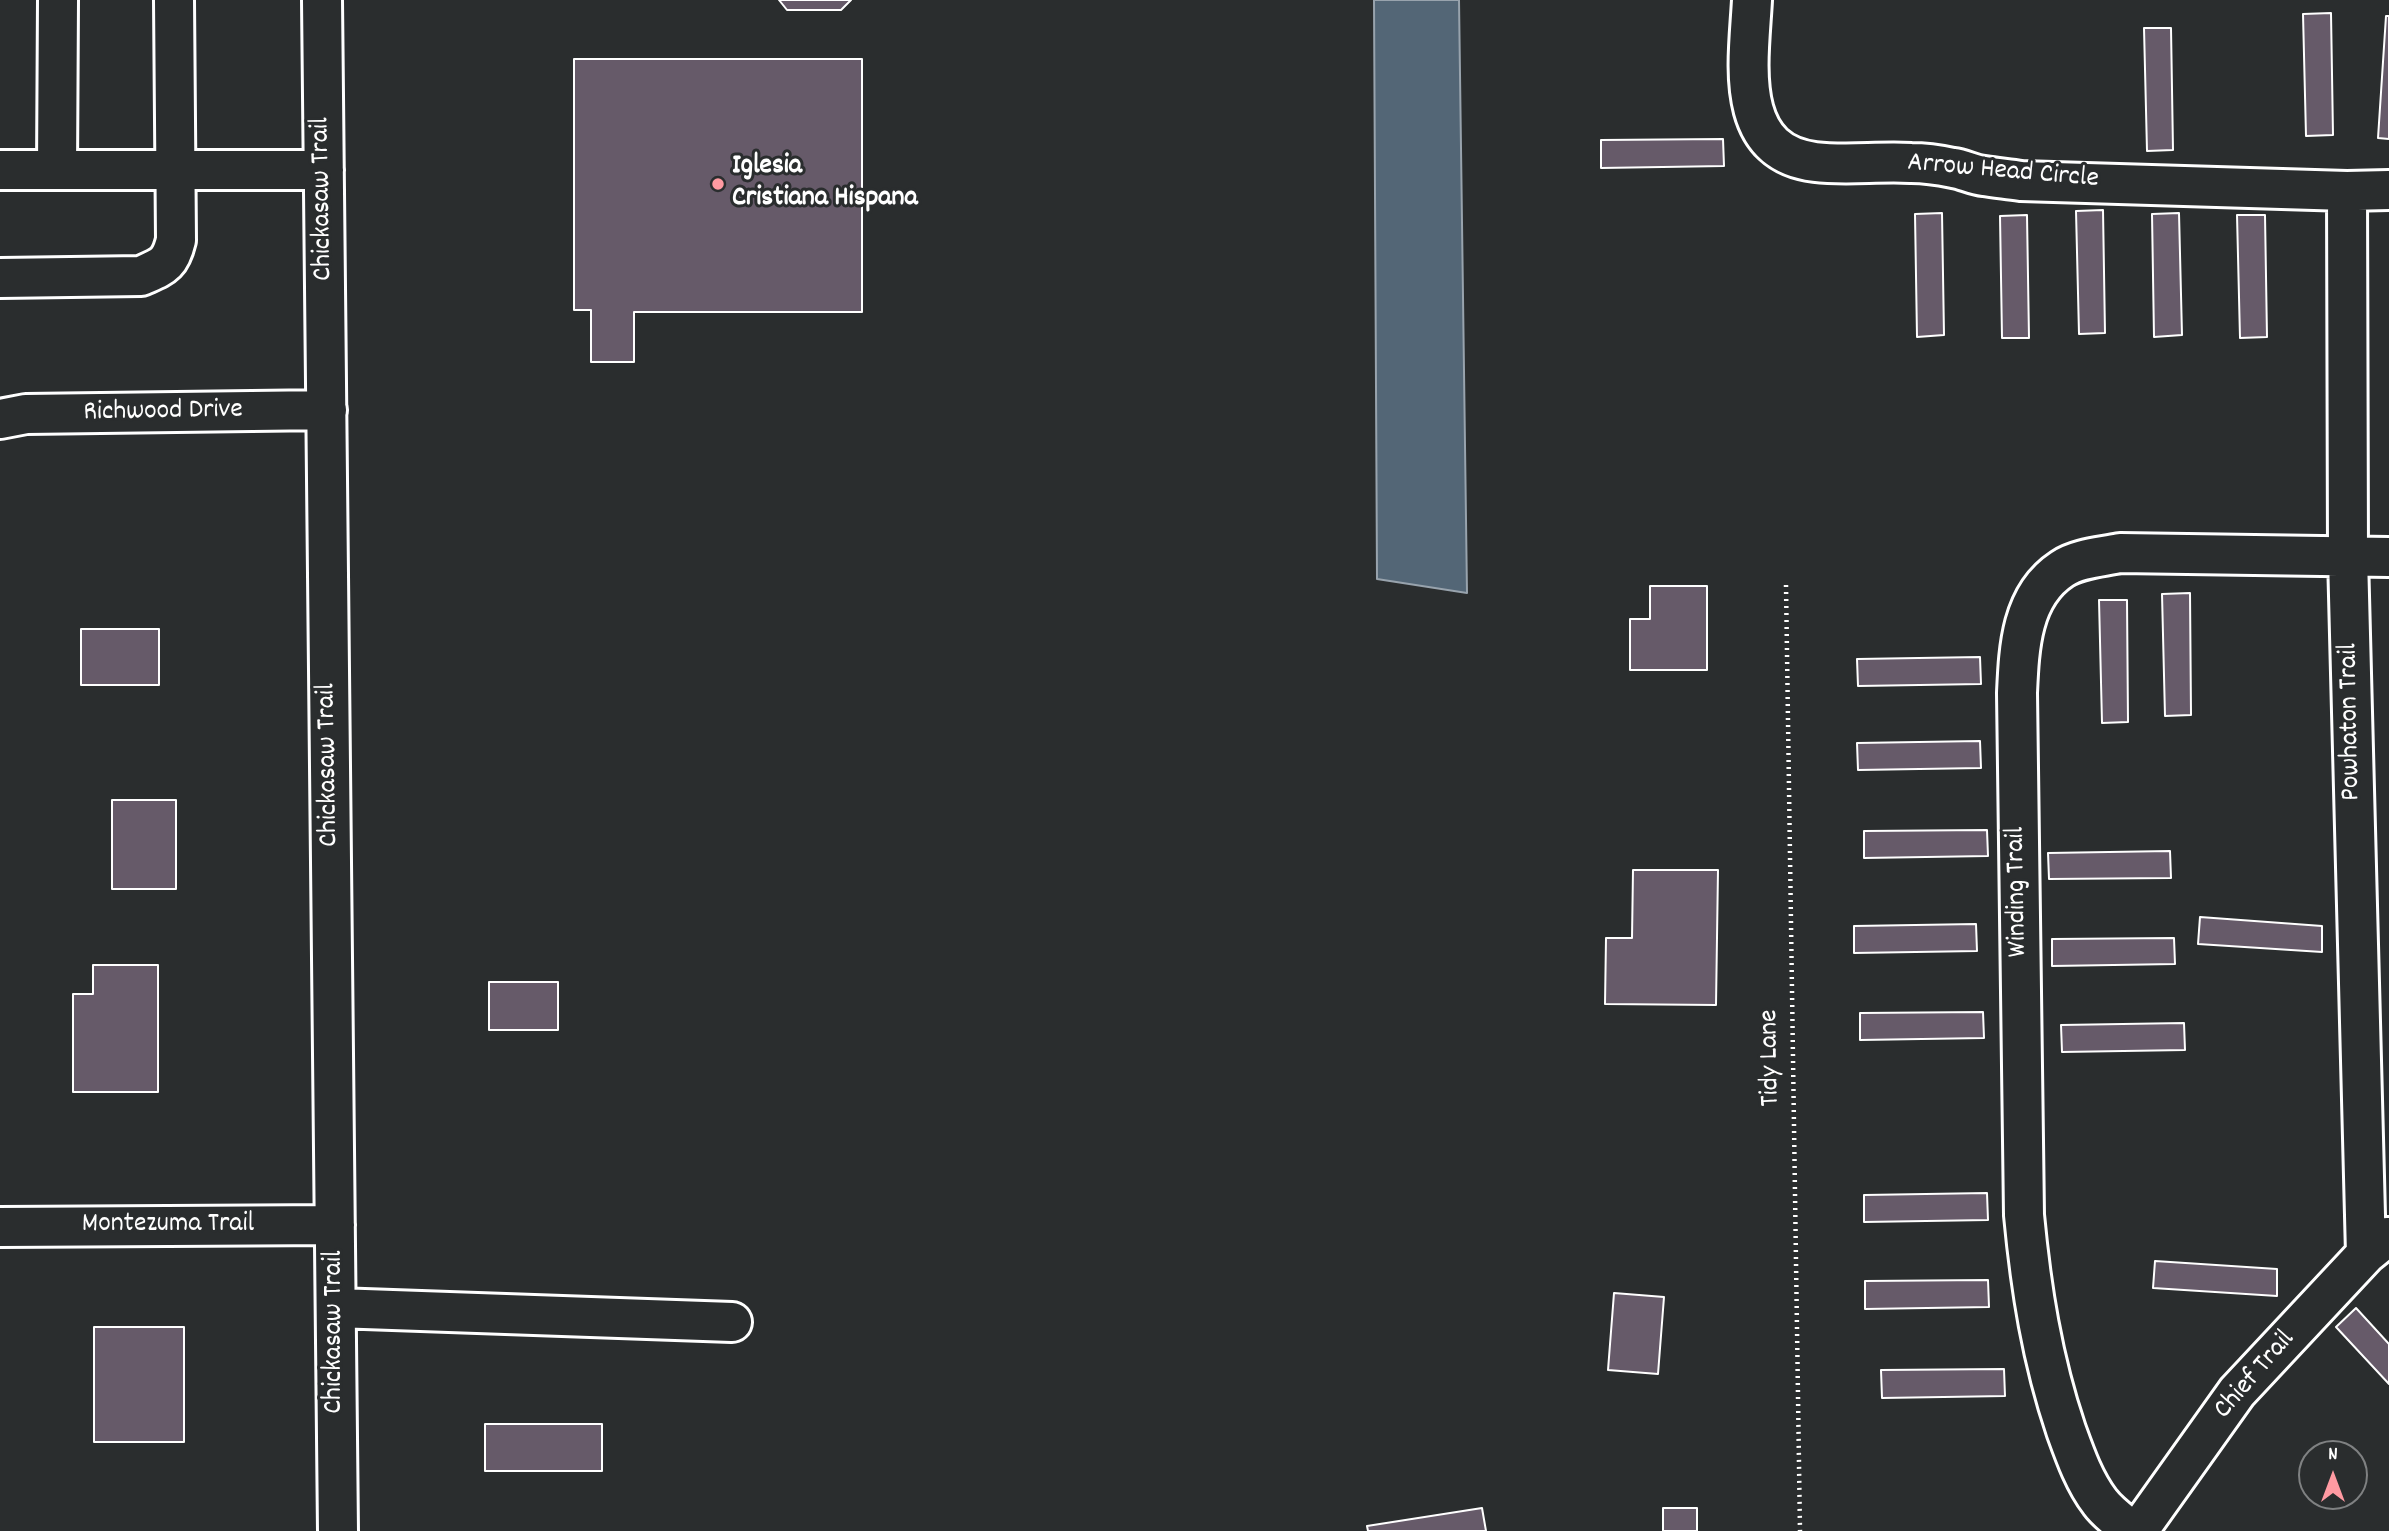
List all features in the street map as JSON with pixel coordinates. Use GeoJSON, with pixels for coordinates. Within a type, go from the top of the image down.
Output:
{"type":"FeatureCollection","features":[{"type":"Feature","properties":{"kind":"street"},"geometry":{"type":"LineString","coordinates":[[57,170],[58,0]]}},
{"type":"Feature","properties":{"kind":"street"},"geometry":{"type":"LineString","coordinates":[[0,278],[141,276],[159,268],[172,257],[176,240],[174,0]]}},
{"type":"Feature","properties":{"kind":"street","name":"Chickasaw Trail"},"geometry":{"type":"LineString","coordinates":[[322,0],[338,1531]]}},
{"type":"Feature","properties":{"kind":"street","name":"Arrow Head Circle"},"geometry":{"type":"LineString","coordinates":[[1752,0],[1748,71],[1751,102],[1759,127],[1787,156],[1812,162],[1843,164],[1911,163],[2021,181],[2389,190]]}},
{"type":"Feature","properties":{"kind":"street"},"geometry":{"type":"LineString","coordinates":[[0,170],[324,170]]}},
{"type":"Feature","properties":{"kind":"street","name":"Powhaton Trail"},"geometry":{"type":"LineString","coordinates":[[2347,191],[2348,557],[2377,1244]]}},
{"type":"Feature","properties":{"kind":"street","name":"Richwood Drive"},"geometry":{"type":"LineString","coordinates":[[0,419],[26,414],[327,410]]}},
{"type":"Feature","properties":{"kind":"street","name":"Winding Trail"},"geometry":{"type":"LineString","coordinates":[[2132,1531],[2101,1503],[2078,1464],[2051,1385],[2040,1341],[2029,1271],[2024,1202],[2018,720],[2018,657],[2023,627],[2032,604],[2045,584],[2063,568],[2084,560],[2120,554],[2389,557]]}},
{"type":"Feature","properties":{"kind":"street","name":"Montezuma Trail"},"geometry":{"type":"LineString","coordinates":[[0,1227],[335,1225]]}},
{"type":"Feature","properties":{"kind":"street","name":"Chief Trail"},"geometry":{"type":"LineString","coordinates":[[2138,1531],[2237,1392],[2377,1244]]}},
{"type":"Feature","properties":{"kind":"street"},"geometry":{"type":"LineString","coordinates":[[336,1308],[732,1322]]}},
{"type":"Feature","properties":{"kind":"path","name":"Tidy Lane"},"geometry":{"type":"LineString","coordinates":[[1786,585],[1800,1531]]}},
{"type":"Feature","properties":{"kind":"water"},"geometry":{"type":"Polygon","coordinates":[[[1374,0],[1459,0],[1467,593],[1377,579],[1374,0]]]}},
{"type":"Feature","properties":{"kind":"building"},"geometry":{"type":"Polygon","coordinates":[[[779,0],[851,0],[841,10],[787,10],[779,0]]]}},
{"type":"Feature","properties":{"kind":"building"},"geometry":{"type":"Polygon","coordinates":[[[2331,13],[2333,135],[2306,136],[2303,14],[2331,13]]]}},
{"type":"Feature","properties":{"kind":"building"},"geometry":{"type":"Polygon","coordinates":[[[2386,16],[2389,16],[2389,139],[2378,138],[2386,16]]]}},
{"type":"Feature","properties":{"kind":"building"},"geometry":{"type":"Polygon","coordinates":[[[2144,28],[2171,28],[2173,150],[2147,151],[2144,28]]]}},
{"type":"Feature","properties":{"kind":"building","name":"Iglesia Cristiana Hispana"},"geometry":{"type":"Polygon","coordinates":[[[574,59],[862,59],[862,312],[634,312],[634,362],[591,362],[591,310],[574,310],[574,59]]]}},
{"type":"Feature","properties":{"kind":"building"},"geometry":{"type":"Polygon","coordinates":[[[1723,139],[1724,166],[1601,168],[1601,140],[1723,139]]]}},
{"type":"Feature","properties":{"kind":"building"},"geometry":{"type":"Polygon","coordinates":[[[2103,210],[2105,333],[2079,334],[2076,211],[2103,210]]]}},
{"type":"Feature","properties":{"kind":"building"},"geometry":{"type":"Polygon","coordinates":[[[1942,213],[1944,335],[1917,337],[1915,214],[1942,213]]]}},
{"type":"Feature","properties":{"kind":"building"},"geometry":{"type":"Polygon","coordinates":[[[2179,213],[2182,335],[2154,337],[2152,214],[2179,213]]]}},
{"type":"Feature","properties":{"kind":"building"},"geometry":{"type":"Polygon","coordinates":[[[2027,215],[2029,338],[2002,338],[2000,216],[2027,215]]]}},
{"type":"Feature","properties":{"kind":"building"},"geometry":{"type":"Polygon","coordinates":[[[2237,215],[2265,215],[2267,337],[2240,338],[2237,215]]]}},
{"type":"Feature","properties":{"kind":"building"},"geometry":{"type":"Polygon","coordinates":[[[1650,586],[1707,586],[1707,670],[1630,670],[1630,619],[1650,619],[1650,586]]]}},
{"type":"Feature","properties":{"kind":"building"},"geometry":{"type":"Polygon","coordinates":[[[2190,593],[2191,715],[2165,716],[2162,594],[2190,593]]]}},
{"type":"Feature","properties":{"kind":"building"},"geometry":{"type":"Polygon","coordinates":[[[2099,600],[2127,600],[2128,722],[2102,723],[2099,600]]]}},
{"type":"Feature","properties":{"kind":"building"},"geometry":{"type":"Polygon","coordinates":[[[81,629],[159,629],[159,685],[81,685],[81,629]]]}},
{"type":"Feature","properties":{"kind":"building"},"geometry":{"type":"Polygon","coordinates":[[[1980,657],[1981,684],[1858,686],[1857,659],[1980,657]]]}},
{"type":"Feature","properties":{"kind":"building"},"geometry":{"type":"Polygon","coordinates":[[[1980,741],[1981,768],[1858,770],[1857,743],[1980,741]]]}},
{"type":"Feature","properties":{"kind":"building"},"geometry":{"type":"Polygon","coordinates":[[[112,800],[176,800],[176,889],[112,889],[112,800]]]}},
{"type":"Feature","properties":{"kind":"building"},"geometry":{"type":"Polygon","coordinates":[[[1987,830],[1988,856],[1864,858],[1864,831],[1987,830]]]}},
{"type":"Feature","properties":{"kind":"building"},"geometry":{"type":"Polygon","coordinates":[[[2170,851],[2171,878],[2049,879],[2048,853],[2170,851]]]}},
{"type":"Feature","properties":{"kind":"building"},"geometry":{"type":"Polygon","coordinates":[[[1633,870],[1718,870],[1716,1005],[1605,1004],[1606,938],[1632,938],[1633,870]]]}},
{"type":"Feature","properties":{"kind":"building"},"geometry":{"type":"Polygon","coordinates":[[[2200,917],[2322,926],[2322,952],[2198,944],[2200,917]]]}},
{"type":"Feature","properties":{"kind":"building"},"geometry":{"type":"Polygon","coordinates":[[[1976,924],[1977,951],[1854,953],[1854,926],[1976,924]]]}},
{"type":"Feature","properties":{"kind":"building"},"geometry":{"type":"Polygon","coordinates":[[[2174,938],[2175,964],[2052,966],[2052,939],[2174,938]]]}},
{"type":"Feature","properties":{"kind":"building"},"geometry":{"type":"Polygon","coordinates":[[[93,965],[158,965],[158,1092],[73,1092],[73,994],[93,994],[93,965]]]}},
{"type":"Feature","properties":{"kind":"building"},"geometry":{"type":"Polygon","coordinates":[[[489,982],[558,982],[558,1030],[489,1030],[489,982]]]}},
{"type":"Feature","properties":{"kind":"building"},"geometry":{"type":"Polygon","coordinates":[[[1983,1012],[1984,1038],[1860,1040],[1860,1013],[1983,1012]]]}},
{"type":"Feature","properties":{"kind":"building"},"geometry":{"type":"Polygon","coordinates":[[[2184,1023],[2185,1050],[2062,1052],[2061,1025],[2184,1023]]]}},
{"type":"Feature","properties":{"kind":"building"},"geometry":{"type":"Polygon","coordinates":[[[1987,1193],[1988,1220],[1864,1222],[1864,1195],[1987,1193]]]}},
{"type":"Feature","properties":{"kind":"building"},"geometry":{"type":"Polygon","coordinates":[[[2155,1261],[2277,1269],[2277,1296],[2153,1288],[2155,1261]]]}},
{"type":"Feature","properties":{"kind":"building"},"geometry":{"type":"Polygon","coordinates":[[[1988,1280],[1989,1307],[1865,1309],[1865,1281],[1988,1280]]]}},
{"type":"Feature","properties":{"kind":"building"},"geometry":{"type":"Polygon","coordinates":[[[1614,1293],[1664,1297],[1658,1374],[1608,1370],[1614,1293]]]}},
{"type":"Feature","properties":{"kind":"building"},"geometry":{"type":"Polygon","coordinates":[[[2356,1308],[2389,1344],[2389,1384],[2336,1327],[2356,1308]]]}},
{"type":"Feature","properties":{"kind":"building"},"geometry":{"type":"Polygon","coordinates":[[[94,1327],[184,1327],[184,1442],[94,1442],[94,1327]]]}},
{"type":"Feature","properties":{"kind":"building"},"geometry":{"type":"Polygon","coordinates":[[[2004,1369],[2005,1396],[1882,1398],[1881,1370],[2004,1369]]]}},
{"type":"Feature","properties":{"kind":"building"},"geometry":{"type":"Polygon","coordinates":[[[485,1424],[602,1424],[602,1471],[485,1471],[485,1424]]]}},
{"type":"Feature","properties":{"kind":"building"},"geometry":{"type":"Polygon","coordinates":[[[1482,1508],[1486,1531],[1368,1531],[1367,1526],[1482,1508]]]}},
{"type":"Feature","properties":{"kind":"building"},"geometry":{"type":"Polygon","coordinates":[[[1663,1508],[1697,1508],[1697,1531],[1663,1531],[1663,1508]]]}},
{"type":"Feature","properties":{"kind":"place","name":"Iglesia Cristiana Hispana"},"geometry":{"type":"Point","coordinates":[718,184]}}]}
